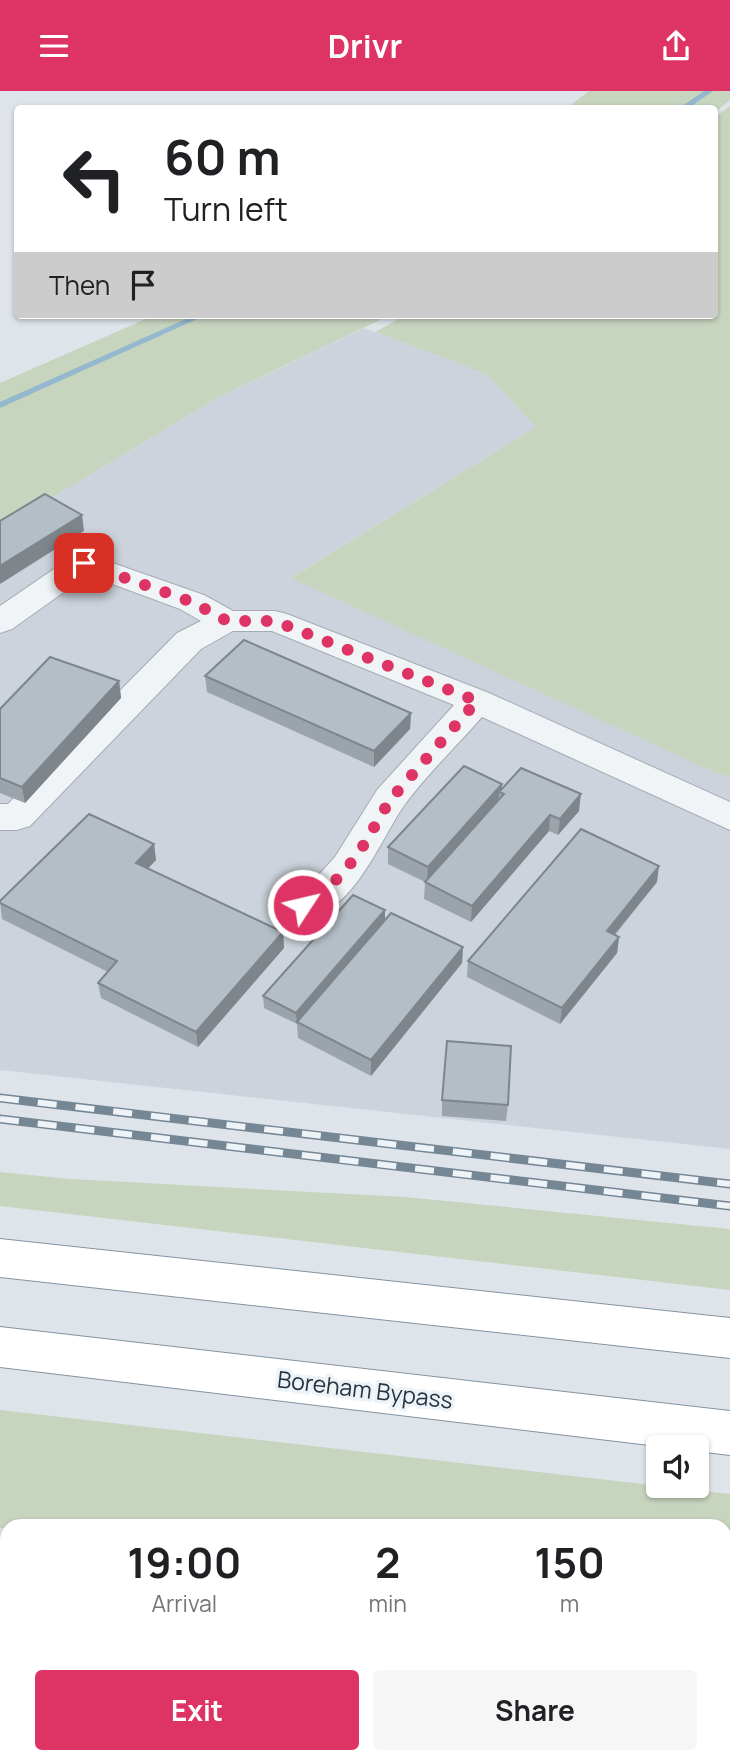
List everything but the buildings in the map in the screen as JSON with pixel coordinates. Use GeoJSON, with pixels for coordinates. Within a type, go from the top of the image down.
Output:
{"type":"FeatureCollection","features":[{"type":"Feature","properties":{"kind":"highway"},"geometry":{"type":"LineString","coordinates":[[0,1258],[730,1338]]}},
{"type":"Feature","properties":{"kind":"highway","name":"Boreham Bypass"},"geometry":{"type":"LineString","coordinates":[[0,1347],[730,1433]]}},
{"type":"Feature","properties":{"kind":"lane"},"geometry":{"type":"LineString","coordinates":[[0,622],[84,563],[192,602],[227,621]]}},
{"type":"Feature","properties":{"kind":"lane"},"geometry":{"type":"LineString","coordinates":[[0,817],[17,817],[190,641],[227,621],[275,621],[477,701],[730,817]]}},
{"type":"Feature","properties":{"kind":"lane"},"geometry":{"type":"LineString","coordinates":[[303,905],[325,892],[348,867],[390,800],[477,701]]}},
{"type":"Feature","properties":{"kind":"shaded area"},"geometry":{"type":"Polygon","coordinates":[[[364,328],[486,374],[536,427],[292,577],[716,773],[730,777],[730,1149],[0,1070],[0,529],[217,398],[364,328]]]}},
{"type":"Feature","properties":{"kind":"green space"},"geometry":{"type":"Polygon","coordinates":[[[589,91],[730,91],[730,100],[718,110],[718,105],[571,105],[589,91]]]}},
{"type":"Feature","properties":{"kind":"green space"},"geometry":{"type":"Polygon","coordinates":[[[730,106],[730,777],[716,773],[291,578],[536,427],[486,374],[375,332],[399,319],[718,319],[718,115],[730,106]]]}},
{"type":"Feature","properties":{"kind":"green space"},"geometry":{"type":"Polygon","coordinates":[[[146,319],[382,319],[217,398],[0,529],[0,383],[146,319]]]}},
{"type":"Feature","properties":{"kind":"green space"},"geometry":{"type":"Polygon","coordinates":[[[0,1172],[70,1179],[405,1197],[730,1229],[730,1290],[0,1206],[0,1172]]]}},
{"type":"Feature","properties":{"kind":"green space"},"geometry":{"type":"Polygon","coordinates":[[[0,1410],[646,1484],[646,1498],[709,1498],[709,1492],[730,1494],[730,1519],[0,1519],[0,1410]]]}},
{"type":"Feature","properties":{"kind":"waterway"},"geometry":{"type":"LineString","coordinates":[[687,105],[709,91]]}},
{"type":"Feature","properties":{"kind":"waterway"},"geometry":{"type":"LineString","coordinates":[[0,405],[193,319]]}},
{"type":"Feature","properties":{"kind":"railway"},"geometry":{"type":"LineString","coordinates":[[0,1098],[730,1184]]}},
{"type":"Feature","properties":{"kind":"railway"},"geometry":{"type":"LineString","coordinates":[[0,1119],[730,1206]]}},
{"type":"Feature","properties":{"kind":"route"},"geometry":{"type":"LineString","coordinates":[[84,563],[192,602],[227,621],[275,621],[477,701],[390,800],[348,867],[325,892],[303,905]]}}]}
